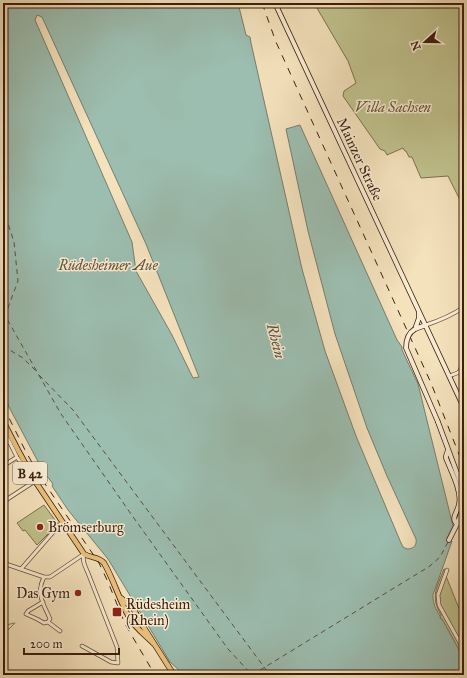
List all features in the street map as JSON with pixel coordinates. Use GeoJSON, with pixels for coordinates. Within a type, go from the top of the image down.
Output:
{"type":"FeatureCollection","features":[{"type":"Feature","properties":{"kind":"main road","name":"Mainzer Straße"},"geometry":{"type":"LineString","coordinates":[[275,3],[464,408]]}},
{"type":"Feature","properties":{"kind":"main road"},"geometry":{"type":"LineString","coordinates":[[415,329],[419,318],[419,311]]}},
{"type":"Feature","properties":{"kind":"main road"},"geometry":{"type":"LineString","coordinates":[[426,324],[412,330],[407,338],[406,348],[438,422],[464,492]]}},
{"type":"Feature","properties":{"kind":"main road","name":"B 42"},"geometry":{"type":"LineString","coordinates":[[4,423],[35,481],[84,554]]}},
{"type":"Feature","properties":{"kind":"main road"},"geometry":{"type":"LineString","coordinates":[[448,450],[446,458],[460,497],[459,506],[454,518],[455,523],[457,524]]}},
{"type":"Feature","properties":{"kind":"main road"},"geometry":{"type":"LineString","coordinates":[[449,540],[464,508]]}},
{"type":"Feature","properties":{"kind":"main road"},"geometry":{"type":"LineString","coordinates":[[84,554],[103,561],[129,617],[154,644]]}},
{"type":"Feature","properties":{"kind":"main road"},"geometry":{"type":"LineString","coordinates":[[119,596],[134,608],[141,623],[174,675]]}},
{"type":"Feature","properties":{"kind":"street"},"geometry":{"type":"LineString","coordinates":[[426,324],[464,307]]}},
{"type":"Feature","properties":{"kind":"street"},"geometry":{"type":"LineString","coordinates":[[449,376],[460,370],[461,352],[464,349]]}},
{"type":"Feature","properties":{"kind":"street"},"geometry":{"type":"LineString","coordinates":[[4,423],[4,431],[9,442],[17,457],[24,466],[27,467]]}},
{"type":"Feature","properties":{"kind":"street"},"geometry":{"type":"LineString","coordinates":[[3,445],[9,442]]}},
{"type":"Feature","properties":{"kind":"street"},"geometry":{"type":"LineString","coordinates":[[3,466],[17,457]]}},
{"type":"Feature","properties":{"kind":"street"},"geometry":{"type":"LineString","coordinates":[[3,501],[35,481]]}},
{"type":"Feature","properties":{"kind":"street"},"geometry":{"type":"LineString","coordinates":[[457,524],[464,519]]}},
{"type":"Feature","properties":{"kind":"street"},"geometry":{"type":"LineString","coordinates":[[21,569],[62,522]]}},
{"type":"Feature","properties":{"kind":"street"},"geometry":{"type":"LineString","coordinates":[[3,563],[44,577],[50,577],[84,554]]}},
{"type":"Feature","properties":{"kind":"street"},"geometry":{"type":"LineString","coordinates":[[82,646],[111,662],[118,663],[117,647],[83,562],[84,554]]}},
{"type":"Feature","properties":{"kind":"street"},"geometry":{"type":"LineString","coordinates":[[447,570],[438,595],[439,605],[464,650]]}},
{"type":"Feature","properties":{"kind":"street"},"geometry":{"type":"LineString","coordinates":[[44,577],[40,590],[50,619],[48,622]]}},
{"type":"Feature","properties":{"kind":"street"},"geometry":{"type":"LineString","coordinates":[[43,602],[28,611],[26,614],[44,623],[48,622],[60,631]]}},
{"type":"Feature","properties":{"kind":"green space","name":"Villa Sachsen"},"geometry":{"type":"Polygon","coordinates":[[[314,3],[464,3],[464,205],[448,176],[421,178],[412,157],[409,157],[403,148],[387,155],[385,151],[380,149],[343,96],[344,91],[356,83],[348,61],[314,3]]]}},
{"type":"Feature","properties":{"kind":"green space"},"geometry":{"type":"Polygon","coordinates":[[[44,505],[58,524],[37,545],[25,530],[23,531],[17,523],[44,505]]]}},
{"type":"Feature","properties":{"kind":"green space"},"geometry":{"type":"Polygon","coordinates":[[[444,569],[447,570],[446,576],[464,621],[464,659],[440,617],[441,615],[436,603],[436,592],[444,569]]]}},
{"type":"Feature","properties":{"kind":"water","name":"Rhein"},"geometry":{"type":"Polygon","coordinates":[[[3,3],[238,3],[246,35],[250,37],[302,269],[325,351],[356,436],[401,543],[403,547],[407,549],[414,546],[416,539],[367,428],[335,334],[308,231],[286,129],[300,125],[418,384],[453,526],[447,538],[452,541],[433,595],[433,599],[441,619],[464,659],[464,675],[182,675],[170,662],[108,559],[68,510],[52,486],[53,484],[43,471],[3,393],[3,3]],[[37,15],[35,20],[132,242],[136,271],[172,335],[193,378],[199,377],[146,244],[42,17],[37,15]]]}},
{"type":"Feature","properties":{"kind":"waterway"},"geometry":{"type":"LineString","coordinates":[[3,626],[14,623]]}},
{"type":"Feature","properties":{"kind":"waterway"},"geometry":{"type":"LineString","coordinates":[[3,635],[15,623]]}},
{"type":"Feature","properties":{"kind":"ferry route"},"geometry":{"type":"LineString","coordinates":[[3,208],[14,242],[18,281],[3,321]]}},
{"type":"Feature","properties":{"kind":"ferry route"},"geometry":{"type":"LineString","coordinates":[[3,312],[61,414],[228,649],[252,675]]}},
{"type":"Feature","properties":{"kind":"ferry route"},"geometry":{"type":"LineString","coordinates":[[3,346],[23,358],[36,371]]}},
{"type":"Feature","properties":{"kind":"ferry route"},"geometry":{"type":"LineString","coordinates":[[39,375],[73,410],[270,675]]}},
{"type":"Feature","properties":{"kind":"ferry route"},"geometry":{"type":"LineString","coordinates":[[252,675],[430,566],[440,557],[448,542]]}},
{"type":"Feature","properties":{"kind":"railway"},"geometry":{"type":"LineString","coordinates":[[262,3],[276,42],[431,383],[464,467]]}},
{"type":"Feature","properties":{"kind":"railway"},"geometry":{"type":"LineString","coordinates":[[3,406],[41,478],[99,563],[125,624],[155,675]]}},
{"type":"Feature","properties":{"kind":"place","name":"Brömserburg"},"geometry":{"type":"Point","coordinates":[40,527]}},
{"type":"Feature","properties":{"kind":"place","name":"Das Gym"},"geometry":{"type":"Point","coordinates":[78,593]}},
{"type":"Feature","properties":{"kind":"place","name":"Rüdesheim (Rhein)"},"geometry":{"type":"Point","coordinates":[117,612]}},
{"type":"Feature","properties":{"kind":"park label","name":"Rüdesheimer Aue"},"geometry":{"type":"Point","coordinates":[108,265]}}]}
